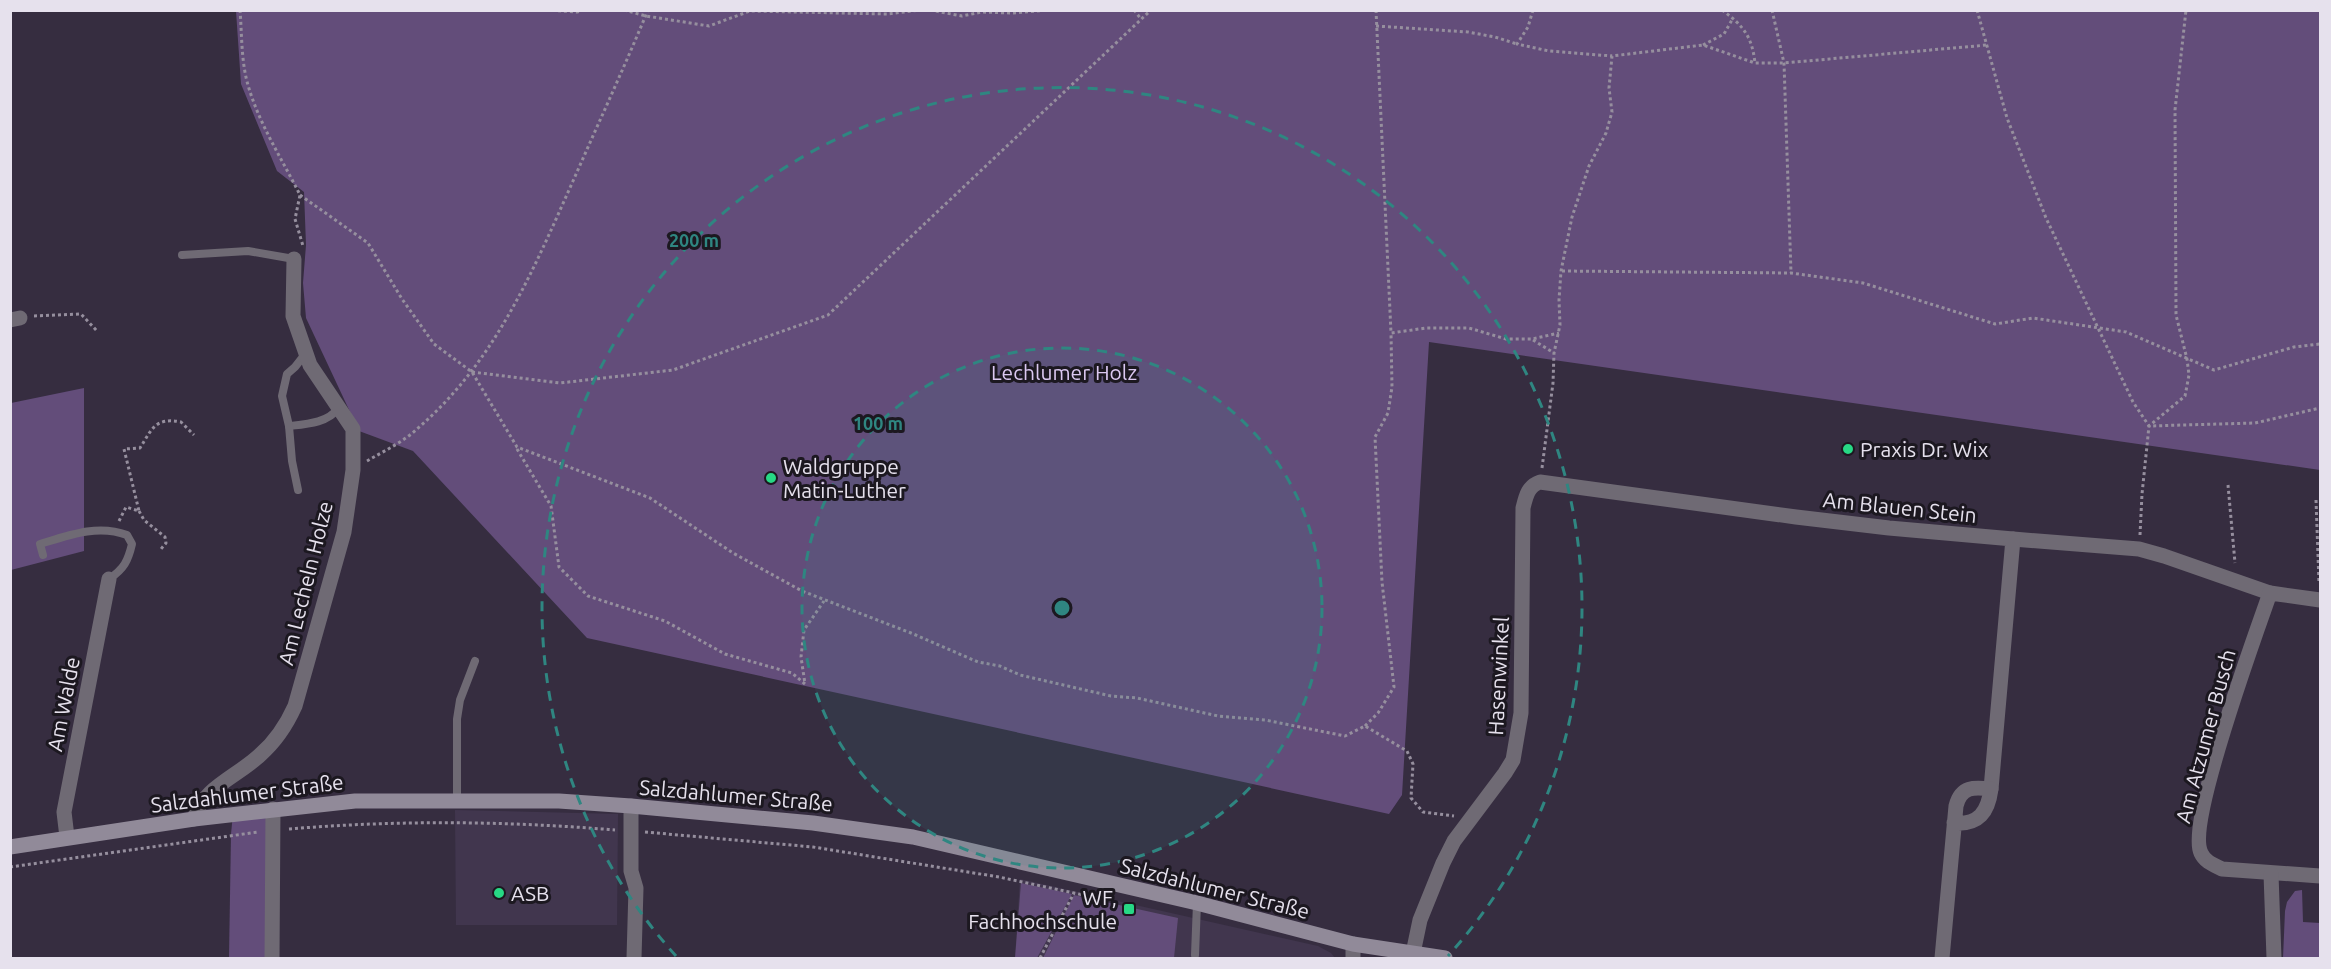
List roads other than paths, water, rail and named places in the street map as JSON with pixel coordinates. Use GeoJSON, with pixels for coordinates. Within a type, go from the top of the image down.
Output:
{"type":"FeatureCollection","features":[{"type":"Feature","properties":{"kind":"main road","name":"Salzdahlumer Straße"},"geometry":{"type":"LineString","coordinates":[[10,847],[194,819],[355,801],[559,801],[631,806],[874,830],[913,837],[1197,903],[1353,951],[1445,958]]}},
{"type":"Feature","properties":{"kind":"street","name":"Am Lecheln Holze"},"geometry":{"type":"LineString","coordinates":[[194,819],[197,808],[204,798],[258,757],[273,743],[286,725],[294,706],[344,532],[353,470],[353,429],[310,365],[293,316],[294,259]]}},
{"type":"Feature","properties":{"kind":"street","name":"Am Blauen Stein"},"geometry":{"type":"LineString","coordinates":[[1537,483],[1820,520],[2013,538]]}},
{"type":"Feature","properties":{"kind":"street","name":"Hasenwinkel"},"geometry":{"type":"LineString","coordinates":[[1413,956],[1420,920],[1448,852],[1473,813],[1505,774],[1513,759],[1521,712],[1523,508],[1527,492],[1537,483]]}},
{"type":"Feature","properties":{"kind":"street"},"geometry":{"type":"LineString","coordinates":[[1954,823],[1965,824],[1976,821],[1985,813],[1991,789],[2013,538],[2139,549],[2270,593],[2320,594]]}},
{"type":"Feature","properties":{"kind":"street","name":"Am Walde"},"geometry":{"type":"LineString","coordinates":[[67,837],[64,812],[109,579]]}},
{"type":"Feature","properties":{"kind":"street","name":"Am Atzumer Busch"},"geometry":{"type":"LineString","coordinates":[[2270,593],[2223,731],[2198,836],[2200,852],[2208,862],[2222,869],[2320,876]]}},
{"type":"Feature","properties":{"kind":"street"},"geometry":{"type":"LineString","coordinates":[[1942,958],[1958,797],[1964,790],[1991,789]]}},
{"type":"Feature","properties":{"kind":"street"},"geometry":{"type":"LineString","coordinates":[[631,806],[631,871],[636,888],[634,958]]}},
{"type":"Feature","properties":{"kind":"street"},"geometry":{"type":"LineString","coordinates":[[272,958],[273,809]]}},
{"type":"Feature","properties":{"kind":"street"},"geometry":{"type":"LineString","coordinates":[[2271,874],[2274,958]]}},
{"type":"Feature","properties":{"kind":"lane"},"geometry":{"type":"LineString","coordinates":[[182,255],[248,251],[294,259]]}},
{"type":"Feature","properties":{"kind":"lane"},"geometry":{"type":"LineString","coordinates":[[298,490],[292,461],[289,426],[282,396],[287,374],[296,367],[306,353]]}},
{"type":"Feature","properties":{"kind":"lane"},"geometry":{"type":"LineString","coordinates":[[289,426],[309,424],[332,417],[339,408]]}},
{"type":"Feature","properties":{"kind":"lane"},"geometry":{"type":"LineString","coordinates":[[43,555],[40,544],[97,529],[112,529],[127,535],[132,544],[127,562],[120,572],[109,579]]}},
{"type":"Feature","properties":{"kind":"lane"},"geometry":{"type":"LineString","coordinates":[[457,800],[457,719],[460,700],[475,661]]}},
{"type":"Feature","properties":{"kind":"lane"},"geometry":{"type":"LineString","coordinates":[[1195,955],[1197,903]]}},
{"type":"Feature","properties":{"kind":"place","name":"Praxis Dr. Wix"},"geometry":{"type":"Point","coordinates":[1848,449]}},
{"type":"Feature","properties":{"kind":"place","name":"Waldgruppe Matin-Luther"},"geometry":{"type":"Point","coordinates":[771,478]}},
{"type":"Feature","properties":{"kind":"place","name":"ASB"},"geometry":{"type":"Point","coordinates":[499,893]}},
{"type":"Feature","properties":{"kind":"place","name":"WF, Fachhochschule"},"geometry":{"type":"Point","coordinates":[1129,909]}},
{"type":"Feature","properties":{"kind":"park label","name":"Lechlumer Holz"},"geometry":{"type":"Point","coordinates":[1064,372]}}]}
